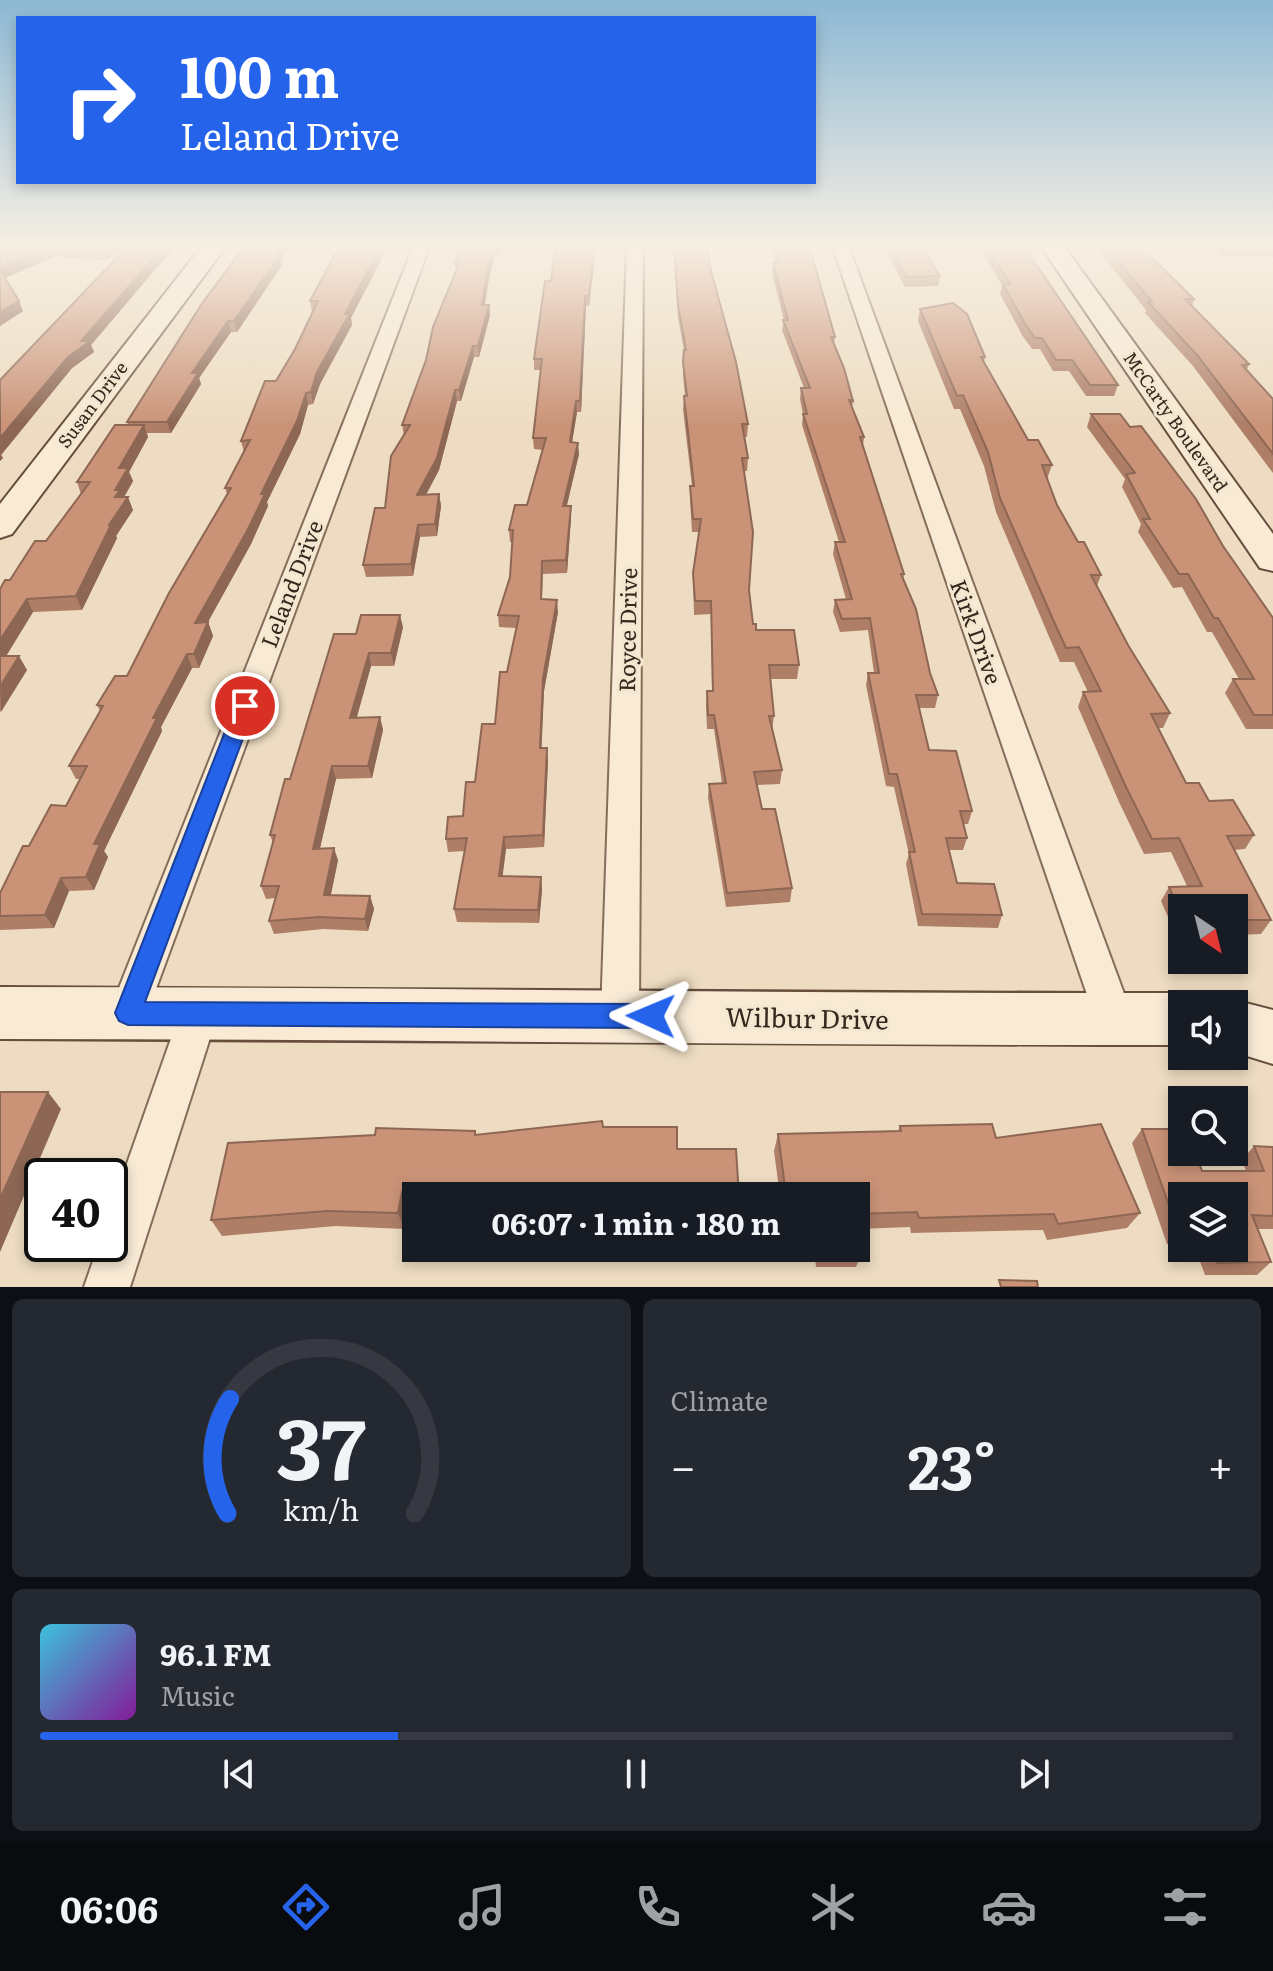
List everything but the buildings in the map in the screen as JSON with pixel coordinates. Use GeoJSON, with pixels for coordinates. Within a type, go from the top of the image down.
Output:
{"type":"FeatureCollection","features":[{"type":"Feature","properties":{"kind":"street","name":"Susan Drive"},"geometry":{"type":"LineString","coordinates":[[0,527],[169,305]]}},
{"type":"Feature","properties":{"kind":"street","name":"Leland Drive"},"geometry":{"type":"LineString","coordinates":[[128,1013],[399,305]]}},
{"type":"Feature","properties":{"kind":"street","name":"Royce Drive"},"geometry":{"type":"LineString","coordinates":[[620,1015],[634,305]]}},
{"type":"Feature","properties":{"kind":"street","name":"Kirk Drive"},"geometry":{"type":"LineString","coordinates":[[861,305],[1114,1018]]}},
{"type":"Feature","properties":{"kind":"street","name":"McCarty Boulevard"},"geometry":{"type":"LineString","coordinates":[[1093,305],[1273,560]]}},
{"type":"Feature","properties":{"kind":"street","name":"Wilbur Drive"},"geometry":{"type":"LineString","coordinates":[[0,1013],[620,1015],[865,1020],[1168,1019]]}},
{"type":"Feature","properties":{"kind":"street"},"geometry":{"type":"LineString","coordinates":[[107,1287],[199,1013]]}},
{"type":"Feature","properties":{"kind":"street"},"geometry":{"type":"LineString","coordinates":[[1248,1020],[1273,1020]]}},
{"type":"Feature","properties":{"kind":"street"},"geometry":{"type":"LineString","coordinates":[[1248,1030],[1273,1037]]}},
{"type":"Feature","properties":{"kind":"route"},"geometry":{"type":"LineString","coordinates":[[245,706],[128,1013],[651,1016]]}}]}
